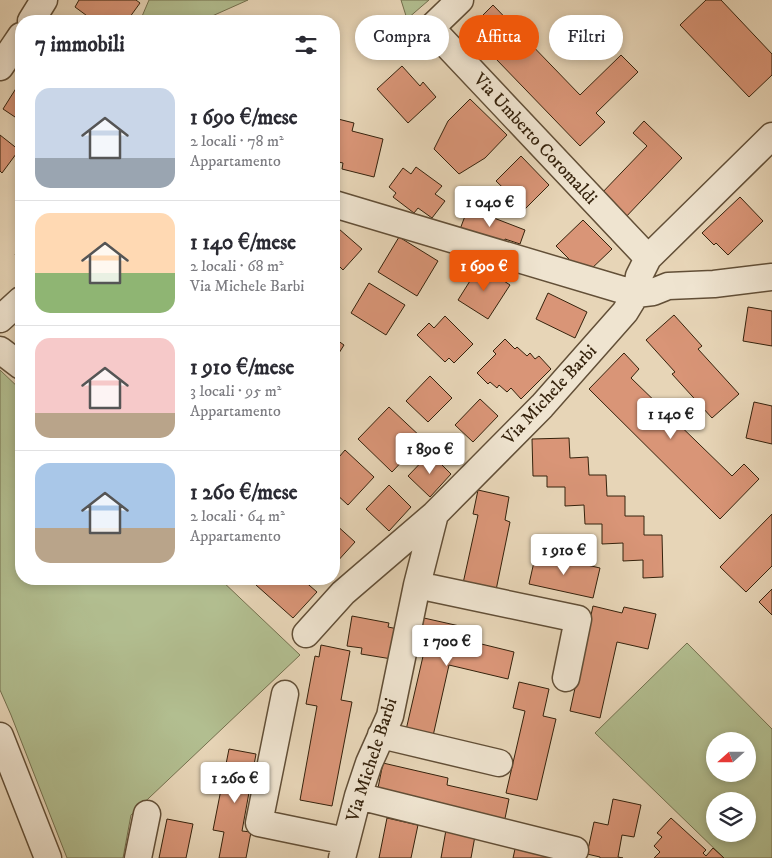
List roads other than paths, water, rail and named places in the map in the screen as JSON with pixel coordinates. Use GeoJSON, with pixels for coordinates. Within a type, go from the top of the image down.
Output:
{"type":"FeatureCollection","features":[{"type":"Feature","properties":{"kind":"street"},"geometry":{"type":"LineString","coordinates":[[35,15],[44,0]]}},
{"type":"Feature","properties":{"kind":"street","name":"Via Umberto Coromaldi"},"geometry":{"type":"LineString","coordinates":[[460,0],[431,28],[648,258]]}},
{"type":"Feature","properties":{"kind":"street"},"geometry":{"type":"LineString","coordinates":[[0,67],[15,45]]}},
{"type":"Feature","properties":{"kind":"street"},"geometry":{"type":"LineString","coordinates":[[648,258],[772,136]]}},
{"type":"Feature","properties":{"kind":"street"},"geometry":{"type":"LineString","coordinates":[[340,206],[636,294],[653,292],[668,286],[714,284],[772,276]]}},
{"type":"Feature","properties":{"kind":"street","name":"Via Michele Barbi"},"geometry":{"type":"LineString","coordinates":[[344,849],[369,763],[390,716],[417,584],[435,514],[542,406],[625,312],[636,294],[639,276],[648,258]]}},
{"type":"Feature","properties":{"kind":"street"},"geometry":{"type":"LineString","coordinates":[[0,319],[15,305]]}},
{"type":"Feature","properties":{"kind":"street"},"geometry":{"type":"LineString","coordinates":[[0,350],[15,361]]}},
{"type":"Feature","properties":{"kind":"street"},"geometry":{"type":"LineString","coordinates":[[306,634],[343,593],[435,514]]}},
{"type":"Feature","properties":{"kind":"street"},"geometry":{"type":"LineString","coordinates":[[417,584],[578,619],[566,678]]}},
{"type":"Feature","properties":{"kind":"street"},"geometry":{"type":"LineString","coordinates":[[285,694],[259,823],[344,849]]}},
{"type":"Feature","properties":{"kind":"street"},"geometry":{"type":"LineString","coordinates":[[381,735],[498,763]]}},
{"type":"Feature","properties":{"kind":"street"},"geometry":{"type":"LineString","coordinates":[[0,736],[48,858]]}},
{"type":"Feature","properties":{"kind":"street"},"geometry":{"type":"LineString","coordinates":[[358,796],[574,850]]}},
{"type":"Feature","properties":{"kind":"street"},"geometry":{"type":"LineString","coordinates":[[138,858],[147,814]]}}]}
